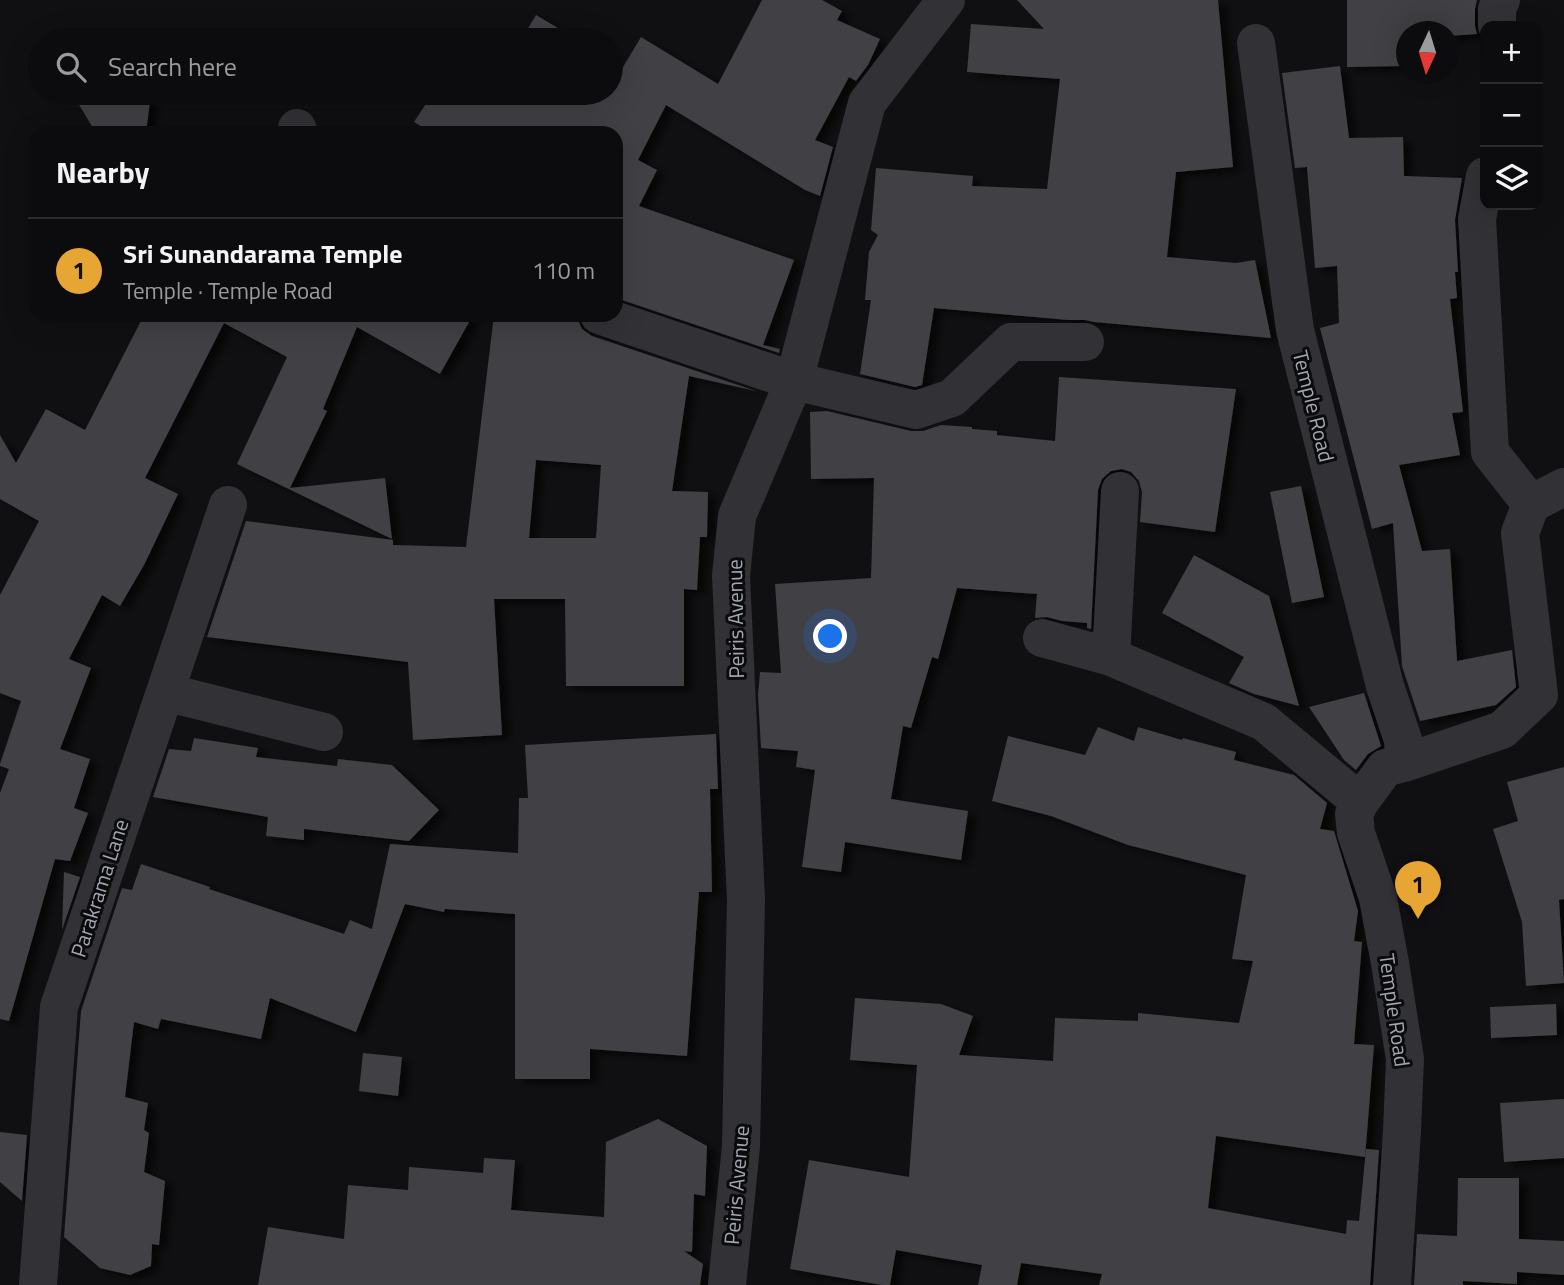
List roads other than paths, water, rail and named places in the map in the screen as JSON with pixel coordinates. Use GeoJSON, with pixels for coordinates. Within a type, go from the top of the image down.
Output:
{"type":"FeatureCollection","features":[{"type":"Feature","properties":{"kind":"street","name":"Peiris Avenue"},"geometry":{"type":"LineString","coordinates":[[727,1285],[741,1146],[746,900],[732,576],[737,516],[794,381],[867,103],[947,0]]}},
{"type":"Feature","properties":{"kind":"street"},"geometry":{"type":"LineString","coordinates":[[1497,21],[1497,9],[1501,0]]}},
{"type":"Feature","properties":{"kind":"street","name":"Temple Road"},"geometry":{"type":"LineString","coordinates":[[1256,43],[1295,330],[1385,686],[1403,740],[1404,763]]}},
{"type":"Feature","properties":{"kind":"street"},"geometry":{"type":"LineString","coordinates":[[1480,203],[1477,219],[1490,452],[1531,504]]}},
{"type":"Feature","properties":{"kind":"street"},"geometry":{"type":"LineString","coordinates":[[620,322],[794,381],[916,410],[952,398],[1012,342],[1085,342]]}},
{"type":"Feature","properties":{"kind":"street"},"geometry":{"type":"LineString","coordinates":[[1042,638],[1111,657],[1264,722],[1360,802],[1385,768],[1502,730],[1539,695],[1520,533],[1531,504],[1564,487]]}},
{"type":"Feature","properties":{"kind":"street"},"geometry":{"type":"LineString","coordinates":[[1111,657],[1120,491]]}},
{"type":"Feature","properties":{"kind":"street","name":"Parakrama Lane"},"geometry":{"type":"LineString","coordinates":[[38,1285],[59,1007],[228,505]]}},
{"type":"Feature","properties":{"kind":"street"},"geometry":{"type":"LineString","coordinates":[[165,692],[324,732]]}},
{"type":"Feature","properties":{"kind":"street","name":"Temple Road"},"geometry":{"type":"LineString","coordinates":[[1360,802],[1354,814],[1356,834],[1378,898],[1405,1059],[1392,1285]]}},
{"type":"Feature","properties":{"kind":"place","name":"Sri Sunandarama Temple"},"geometry":{"type":"Point","coordinates":[1418,919]}}]}
